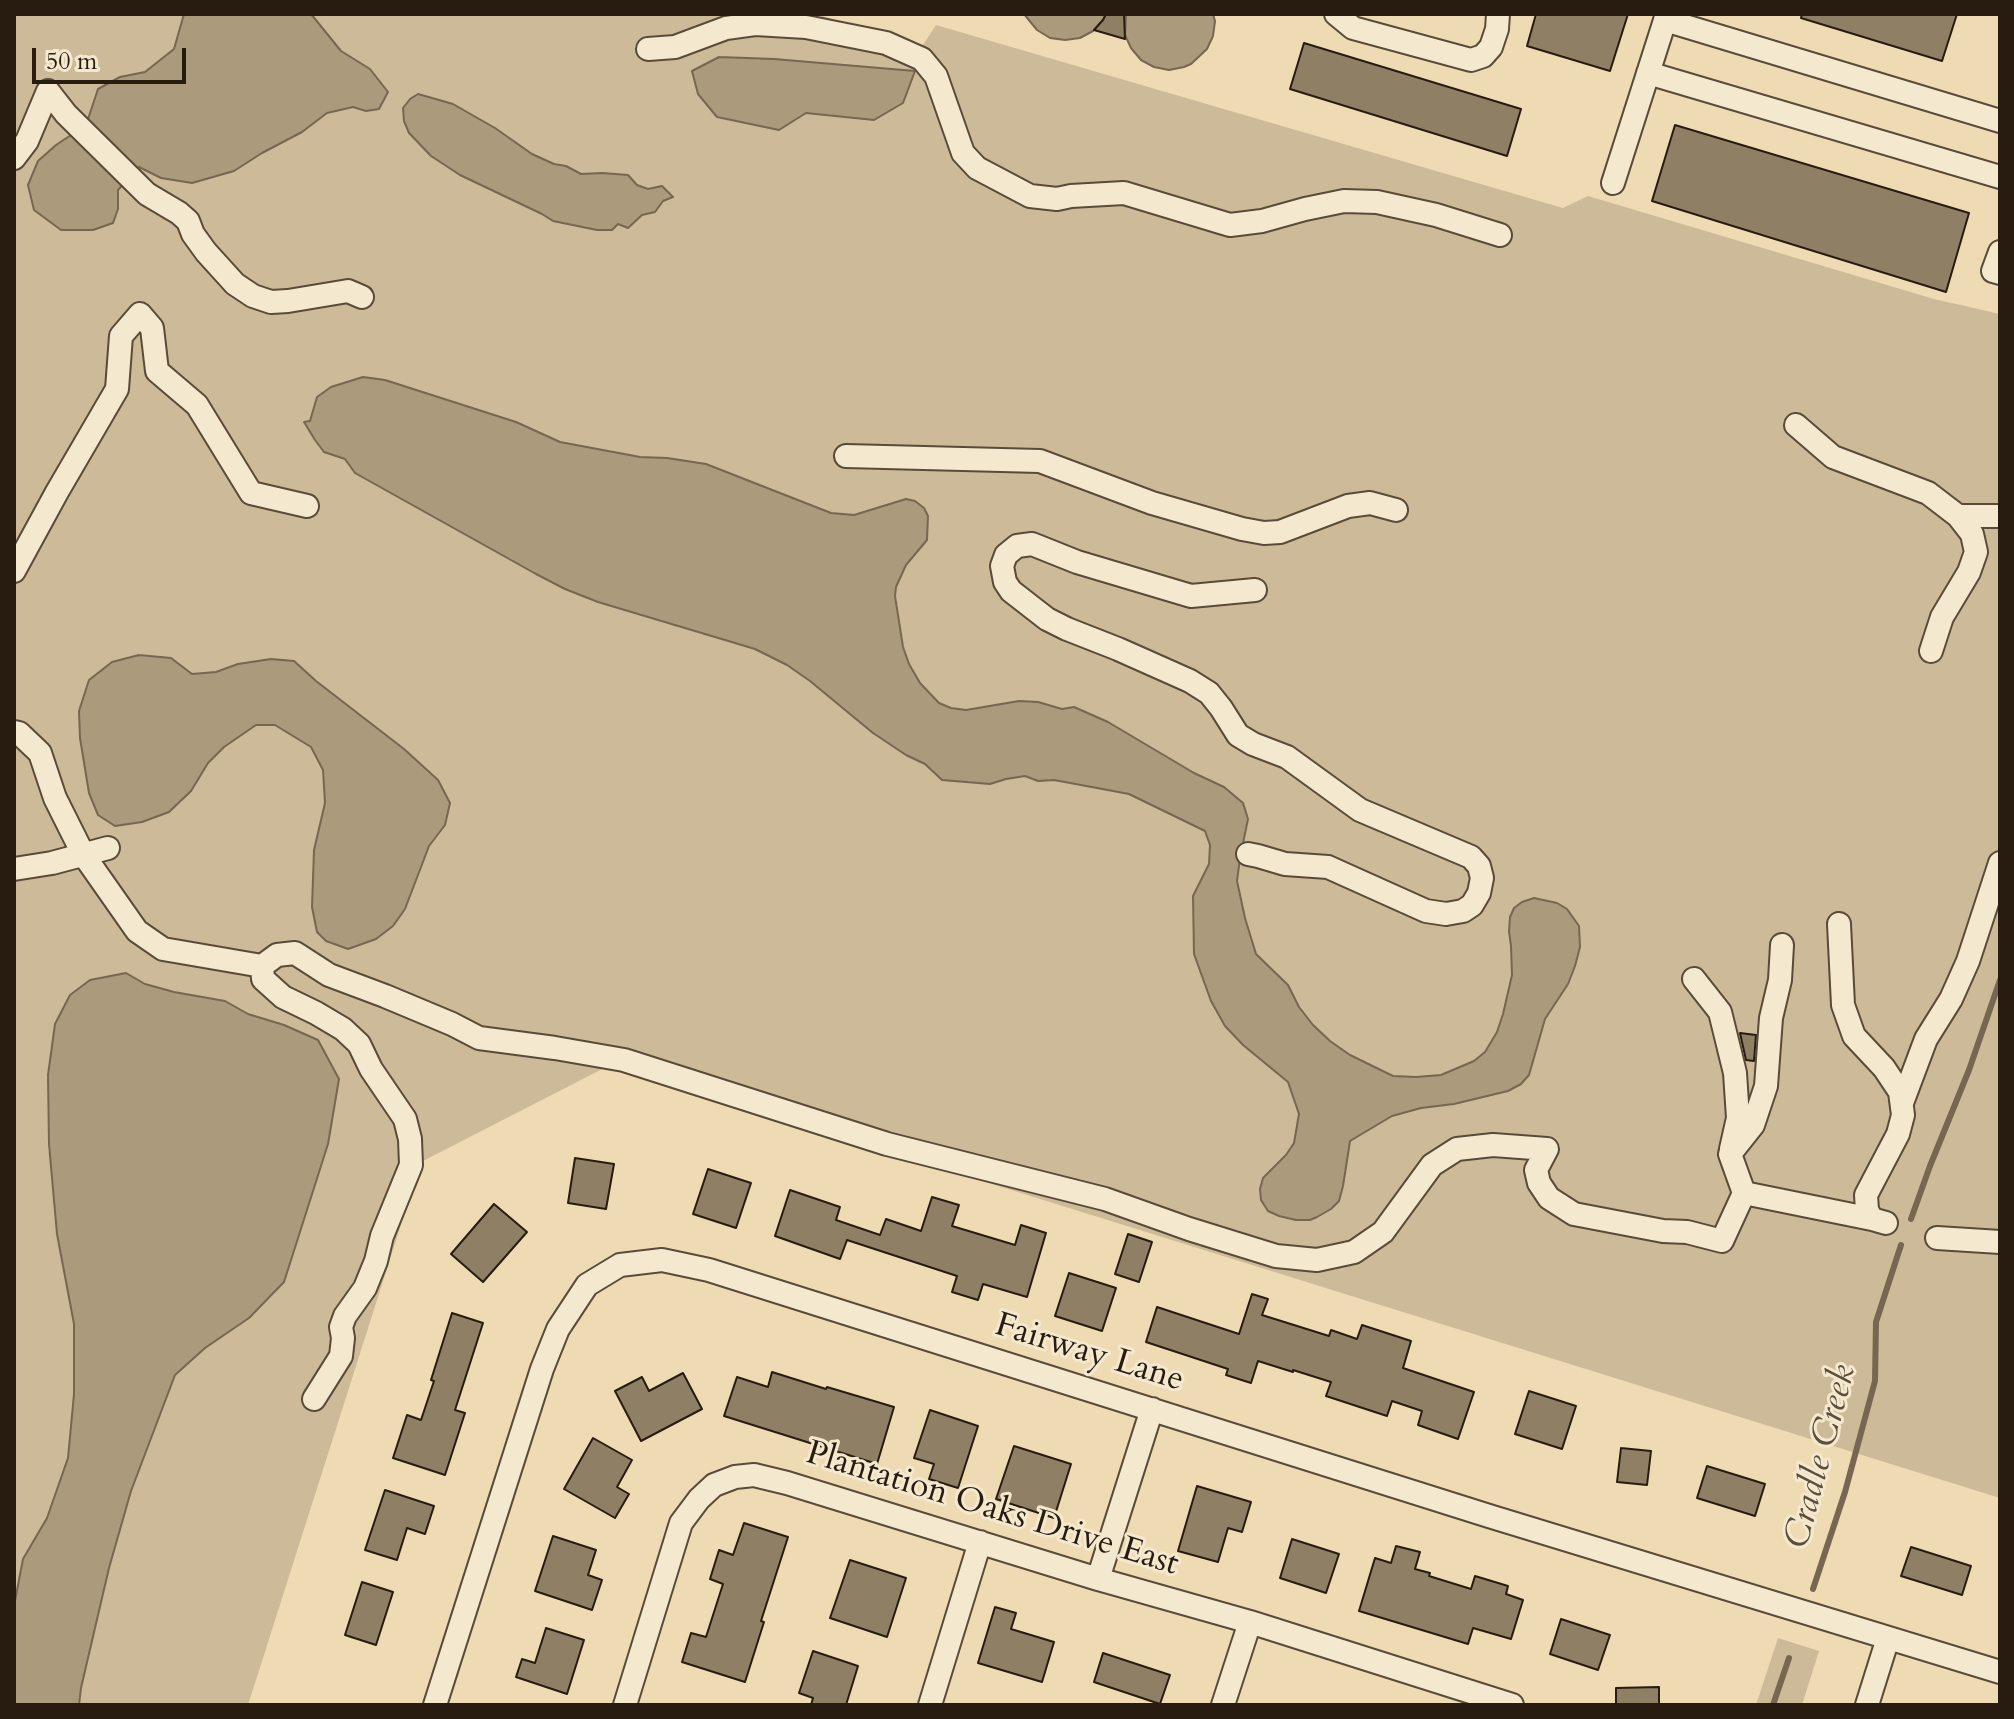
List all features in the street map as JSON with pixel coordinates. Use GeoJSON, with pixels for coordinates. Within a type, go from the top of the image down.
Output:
{"type":"FeatureCollection","features":[{"type":"Feature","properties":{"kind":"street"},"geometry":{"type":"LineString","coordinates":[[1336,14],[1353,28],[1471,60],[1483,56],[1491,47],[1498,14]]}},
{"type":"Feature","properties":{"kind":"street"},"geometry":{"type":"LineString","coordinates":[[1613,183],[1666,17],[2000,121]]}},
{"type":"Feature","properties":{"kind":"street"},"geometry":{"type":"LineString","coordinates":[[648,49],[675,47],[726,28],[755,24],[806,27],[886,43],[922,59],[936,76],[963,153],[977,168],[1030,196],[1057,199],[1124,193],[1230,225],[1262,221],[1344,201],[1377,202],[1436,215],[1500,235]]}},
{"type":"Feature","properties":{"kind":"street"},"geometry":{"type":"LineString","coordinates":[[1648,73],[2000,177]]}},
{"type":"Feature","properties":{"kind":"street"},"geometry":{"type":"LineString","coordinates":[[14,158],[27,141],[48,91],[66,114],[147,194],[188,221],[206,252],[235,284],[253,296],[271,302],[304,300],[348,291],[362,297]]}},
{"type":"Feature","properties":{"kind":"street"},"geometry":{"type":"LineString","coordinates":[[2000,252],[1993,271],[2000,273]]}},
{"type":"Feature","properties":{"kind":"street"},"geometry":{"type":"LineString","coordinates":[[14,571],[117,389],[121,336],[140,314],[152,328],[157,371],[197,405],[251,493],[307,506]]}},
{"type":"Feature","properties":{"kind":"street"},"geometry":{"type":"LineString","coordinates":[[1796,425],[1833,457],[1928,493],[1958,516],[1972,534],[1976,552],[1969,572],[1942,617],[1931,651]]}},
{"type":"Feature","properties":{"kind":"street"},"geometry":{"type":"LineString","coordinates":[[846,456],[1040,461],[1152,503],[1264,533],[1280,532],[1348,506],[1370,503],[1396,510]]}},
{"type":"Feature","properties":{"kind":"street"},"geometry":{"type":"LineString","coordinates":[[1958,516],[2000,516]]}},
{"type":"Feature","properties":{"kind":"street"},"geometry":{"type":"LineString","coordinates":[[1248,854],[1285,864],[1328,867],[1426,911],[1446,914],[1463,911],[1472,905],[1482,878],[1479,866],[1471,857],[1360,810],[1287,757],[1238,735],[1209,693],[1190,681],[1047,619],[1011,591],[1005,582],[1002,566],[1006,555],[1017,546],[1032,544],[1077,562],[1191,596],[1255,590]]}},
{"type":"Feature","properties":{"kind":"street"},"geometry":{"type":"LineString","coordinates":[[14,732],[40,753],[55,798],[83,854],[137,931],[163,949],[262,966],[277,955],[295,953],[329,975],[399,1001],[479,1038],[624,1060],[887,1144],[1105,1199],[1276,1256],[1317,1260],[1354,1252],[1383,1232],[1432,1165],[1457,1149],[1493,1145],[1547,1149],[1536,1170],[1539,1183],[1549,1198],[1574,1214],[1663,1231],[1687,1232],[1722,1241],[1744,1193],[1730,1154],[1738,1118],[1735,1073],[1720,1012],[1694,979]]}},
{"type":"Feature","properties":{"kind":"street"},"geometry":{"type":"LineString","coordinates":[[14,869],[52,863],[108,848]]}},
{"type":"Feature","properties":{"kind":"street"},"geometry":{"type":"LineString","coordinates":[[1902,1103],[1926,1039],[1951,999],[1968,961],[2000,863]]}},
{"type":"Feature","properties":{"kind":"street"},"geometry":{"type":"LineString","coordinates":[[1744,1193],[1879,1221],[1867,1210],[1866,1195],[1898,1134],[1903,1115],[1902,1103],[1900,1092],[1884,1068],[1854,1036],[1843,1005],[1839,924]]}},
{"type":"Feature","properties":{"kind":"street"},"geometry":{"type":"LineString","coordinates":[[1730,1154],[1753,1125],[1766,1086],[1771,1018],[1780,980],[1782,945]]}},
{"type":"Feature","properties":{"kind":"street"},"geometry":{"type":"LineString","coordinates":[[262,966],[263,979],[283,997],[343,1029],[359,1044],[371,1069],[405,1119],[410,1139],[411,1165],[365,1288],[345,1316],[341,1327],[341,1356],[314,1399]]}},
{"type":"Feature","properties":{"kind":"street"},"geometry":{"type":"LineString","coordinates":[[1937,1238],[2000,1242]]}},
{"type":"Feature","properties":{"kind":"street","name":"Fairway Lane"},"geometry":{"type":"LineString","coordinates":[[435,1705],[542,1369],[558,1329],[587,1285],[620,1265],[662,1260],[709,1270],[2000,1672]]}},
{"type":"Feature","properties":{"kind":"street"},"geometry":{"type":"LineString","coordinates":[[1098,1579],[1152,1409]]}},
{"type":"Feature","properties":{"kind":"street","name":"Plantation Oaks Drive East"},"geometry":{"type":"LineString","coordinates":[[625,1705],[681,1523],[714,1485],[735,1477],[754,1475],[1250,1622],[1512,1705]]}},
{"type":"Feature","properties":{"kind":"street"},"geometry":{"type":"LineString","coordinates":[[930,1705],[980,1542]]}},
{"type":"Feature","properties":{"kind":"street"},"geometry":{"type":"LineString","coordinates":[[1223,1705],[1250,1622]]}},
{"type":"Feature","properties":{"kind":"street"},"geometry":{"type":"LineString","coordinates":[[1867,1705],[1888,1638]]}},
{"type":"Feature","properties":{"kind":"shaded area"},"geometry":{"type":"Polygon","coordinates":[[[14,14],[817,14],[921,48],[936,25],[1563,208],[1588,196],[1934,299],[2000,314],[2000,1498],[610,1065],[421,1162],[248,1705],[14,1705],[14,14]]]}},
{"type":"Feature","properties":{"kind":"shaded area"},"geometry":{"type":"Polygon","coordinates":[[[184,14],[311,14],[341,51],[370,69],[388,92],[379,109],[366,111],[353,107],[327,113],[302,132],[234,171],[192,183],[161,178],[139,167],[118,190],[118,209],[113,223],[93,230],[61,230],[34,210],[28,185],[38,161],[86,125],[98,89],[120,77],[145,72],[174,49],[184,14]]]}},
{"type":"Feature","properties":{"kind":"shaded area"},"geometry":{"type":"Polygon","coordinates":[[[1024,14],[1106,14],[1093,31],[1080,38],[1065,40],[1050,38],[1037,30],[1024,14]]]}},
{"type":"Feature","properties":{"kind":"shaded area"},"geometry":{"type":"Polygon","coordinates":[[[1126,14],[1213,14],[1213,36],[1207,49],[1191,64],[1169,70],[1154,67],[1141,60],[1131,48],[1125,35],[1126,14]]]}},
{"type":"Feature","properties":{"kind":"shaded area"},"geometry":{"type":"Polygon","coordinates":[[[719,57],[915,71],[903,103],[874,120],[806,113],[779,130],[717,117],[698,94],[692,71],[719,57]]]}},
{"type":"Feature","properties":{"kind":"shaded area"},"geometry":{"type":"Polygon","coordinates":[[[418,94],[453,104],[532,154],[554,164],[581,174],[628,175],[637,185],[648,189],[662,186],[673,197],[663,201],[655,212],[642,215],[628,228],[618,224],[612,230],[597,230],[553,221],[460,175],[431,156],[409,133],[404,121],[403,108],[418,94]]]}},
{"type":"Feature","properties":{"kind":"shaded area"},"geometry":{"type":"Polygon","coordinates":[[[363,377],[385,380],[516,422],[560,442],[640,457],[706,464],[831,513],[854,515],[906,499],[915,501],[928,516],[927,540],[906,565],[895,596],[903,647],[920,683],[939,703],[951,708],[966,710],[1019,701],[1038,702],[1062,709],[1074,707],[1108,722],[1194,773],[1224,787],[1243,803],[1248,819],[1237,881],[1256,954],[1288,985],[1313,1025],[1350,1055],[1393,1076],[1441,1075],[1474,1061],[1485,1052],[1503,1014],[1512,975],[1509,931],[1514,908],[1534,898],[1557,903],[1567,909],[1579,926],[1580,947],[1568,984],[1545,1019],[1529,1075],[1508,1091],[1392,1116],[1350,1141],[1339,1201],[1317,1217],[1296,1220],[1268,1211],[1261,1200],[1263,1178],[1294,1143],[1299,1114],[1288,1082],[1225,1026],[1211,1001],[1194,954],[1193,896],[1209,864],[1210,845],[1205,831],[1129,794],[1054,780],[1038,781],[1025,776],[990,784],[942,780],[925,764],[873,733],[787,665],[755,649],[598,602],[536,574],[355,473],[345,459],[324,452],[304,422],[310,421],[317,397],[331,387],[363,377]]]}},
{"type":"Feature","properties":{"kind":"shaded area"},"geometry":{"type":"Polygon","coordinates":[[[139,655],[171,658],[192,674],[216,672],[238,664],[271,659],[294,661],[438,780],[450,803],[445,825],[429,846],[405,909],[393,926],[376,939],[348,949],[326,941],[317,932],[312,907],[314,850],[325,803],[323,770],[311,747],[275,725],[256,725],[224,747],[208,763],[191,791],[169,812],[142,822],[115,826],[98,815],[89,793],[79,711],[89,680],[112,662],[139,655]]]}},
{"type":"Feature","properties":{"kind":"shaded area"},"geometry":{"type":"Polygon","coordinates":[[[126,973],[145,984],[225,1001],[248,1014],[318,1040],[339,1079],[328,1144],[284,1282],[249,1318],[205,1348],[175,1375],[131,1491],[109,1568],[79,1705],[14,1705],[14,1606],[23,1559],[47,1518],[68,1458],[74,1394],[74,1324],[57,1234],[49,1144],[48,1075],[55,1024],[70,995],[90,980],[126,973]]]}},
{"type":"Feature","properties":{"kind":"shaded area"},"geometry":{"type":"Polygon","coordinates":[[[1778,1638],[1819,1651],[1802,1705],[1756,1705],[1778,1638]]]}},
{"type":"Feature","properties":{"kind":"building"},"geometry":{"type":"Polygon","coordinates":[[[1106,14],[1124,14],[1125,39],[1094,30],[1106,14]]]}},
{"type":"Feature","properties":{"kind":"building"},"geometry":{"type":"Polygon","coordinates":[[[1536,14],[1628,14],[1610,71],[1527,46],[1536,14]]]}},
{"type":"Feature","properties":{"kind":"building"},"geometry":{"type":"Polygon","coordinates":[[[1802,14],[1957,14],[1942,61],[1801,18],[1802,14]]]}},
{"type":"Feature","properties":{"kind":"building"},"geometry":{"type":"Polygon","coordinates":[[[1304,43],[1521,109],[1507,156],[1290,89],[1304,43]]]}},
{"type":"Feature","properties":{"kind":"building"},"geometry":{"type":"Polygon","coordinates":[[[1675,125],[1969,213],[1946,292],[1652,201],[1675,125]]]}},
{"type":"Feature","properties":{"kind":"building"},"geometry":{"type":"Polygon","coordinates":[[[1740,1033],[1756,1035],[1754,1061],[1746,1060],[1740,1033]]]}},
{"type":"Feature","properties":{"kind":"building"},"geometry":{"type":"Polygon","coordinates":[[[575,1158],[614,1164],[606,1209],[568,1203],[575,1158]]]}},
{"type":"Feature","properties":{"kind":"building"},"geometry":{"type":"Polygon","coordinates":[[[708,1169],[751,1183],[736,1228],[693,1214],[708,1169]]]}},
{"type":"Feature","properties":{"kind":"building"},"geometry":{"type":"Polygon","coordinates":[[[790,1190],[840,1207],[836,1220],[880,1235],[886,1219],[921,1231],[932,1197],[959,1205],[952,1226],[1015,1245],[1021,1225],[1046,1233],[1027,1297],[983,1284],[978,1300],[952,1292],[957,1276],[847,1240],[840,1259],[775,1236],[790,1190]]]}},
{"type":"Feature","properties":{"kind":"building"},"geometry":{"type":"Polygon","coordinates":[[[494,1204],[527,1232],[483,1282],[451,1254],[494,1204]]]}},
{"type":"Feature","properties":{"kind":"building"},"geometry":{"type":"Polygon","coordinates":[[[1128,1234],[1152,1242],[1139,1282],[1115,1274],[1128,1234]]]}},
{"type":"Feature","properties":{"kind":"building"},"geometry":{"type":"Polygon","coordinates":[[[1069,1273],[1116,1288],[1102,1331],[1055,1316],[1069,1273]]]}},
{"type":"Feature","properties":{"kind":"building"},"geometry":{"type":"Polygon","coordinates":[[[1252,1294],[1268,1299],[1262,1315],[1329,1336],[1331,1330],[1357,1339],[1362,1325],[1411,1341],[1403,1368],[1474,1392],[1458,1439],[1418,1425],[1422,1411],[1392,1401],[1387,1416],[1326,1396],[1331,1382],[1293,1370],[1258,1361],[1251,1383],[1226,1375],[1228,1369],[1146,1342],[1157,1307],[1239,1334],[1252,1294]]]}},
{"type":"Feature","properties":{"kind":"building"},"geometry":{"type":"Polygon","coordinates":[[[452,1313],[483,1323],[455,1410],[465,1413],[445,1475],[393,1458],[407,1415],[421,1420],[452,1313]]]}},
{"type":"Feature","properties":{"kind":"building"},"geometry":{"type":"Polygon","coordinates":[[[772,1372],[894,1407],[877,1464],[724,1416],[737,1377],[768,1387],[772,1372]]]}},
{"type":"Feature","properties":{"kind":"building"},"geometry":{"type":"Polygon","coordinates":[[[683,1373],[702,1409],[641,1441],[615,1391],[642,1377],[649,1391],[683,1373]]]}},
{"type":"Feature","properties":{"kind":"building"},"geometry":{"type":"Polygon","coordinates":[[[1529,1391],[1576,1406],[1562,1449],[1515,1434],[1529,1391]]]}},
{"type":"Feature","properties":{"kind":"building"},"geometry":{"type":"Polygon","coordinates":[[[930,1410],[978,1426],[958,1488],[929,1479],[934,1464],[914,1458],[930,1410]]]}},
{"type":"Feature","properties":{"kind":"building"},"geometry":{"type":"Polygon","coordinates":[[[593,1438],[632,1460],[617,1487],[629,1494],[615,1518],[564,1489],[593,1438]]]}},
{"type":"Feature","properties":{"kind":"building"},"geometry":{"type":"Polygon","coordinates":[[[1014,1446],[1071,1464],[1054,1518],[996,1499],[1014,1446]]]}},
{"type":"Feature","properties":{"kind":"building"},"geometry":{"type":"Polygon","coordinates":[[[1621,1448],[1651,1451],[1647,1485],[1617,1482],[1621,1448]]]}},
{"type":"Feature","properties":{"kind":"building"},"geometry":{"type":"Polygon","coordinates":[[[1707,1466],[1765,1484],[1755,1516],[1697,1498],[1707,1466]]]}},
{"type":"Feature","properties":{"kind":"building"},"geometry":{"type":"Polygon","coordinates":[[[1197,1486],[1251,1502],[1242,1532],[1228,1528],[1218,1562],[1178,1551],[1197,1486]]]}},
{"type":"Feature","properties":{"kind":"building"},"geometry":{"type":"Polygon","coordinates":[[[385,1490],[434,1506],[425,1534],[407,1528],[397,1560],[365,1550],[385,1490]]]}},
{"type":"Feature","properties":{"kind":"building"},"geometry":{"type":"Polygon","coordinates":[[[744,1523],[788,1537],[745,1682],[682,1662],[691,1633],[706,1637],[723,1584],[710,1579],[719,1550],[733,1555],[744,1523]]]}},
{"type":"Feature","properties":{"kind":"building"},"geometry":{"type":"Polygon","coordinates":[[[553,1536],[596,1550],[588,1575],[602,1580],[592,1610],[535,1591],[553,1536]]]}},
{"type":"Feature","properties":{"kind":"building"},"geometry":{"type":"Polygon","coordinates":[[[1292,1539],[1339,1554],[1326,1593],[1280,1578],[1292,1539]]]}},
{"type":"Feature","properties":{"kind":"building"},"geometry":{"type":"Polygon","coordinates":[[[1396,1546],[1420,1552],[1415,1569],[1430,1573],[1429,1576],[1471,1589],[1475,1576],[1508,1586],[1506,1594],[1523,1600],[1511,1639],[1473,1628],[1468,1644],[1359,1611],[1375,1558],[1391,1563],[1396,1546]]]}},
{"type":"Feature","properties":{"kind":"building"},"geometry":{"type":"Polygon","coordinates":[[[1911,1547],[1971,1566],[1962,1595],[1901,1576],[1911,1547]]]}},
{"type":"Feature","properties":{"kind":"building"},"geometry":{"type":"Polygon","coordinates":[[[850,1560],[906,1578],[887,1637],[830,1618],[850,1560]]]}},
{"type":"Feature","properties":{"kind":"building"},"geometry":{"type":"Polygon","coordinates":[[[362,1582],[393,1592],[376,1645],[345,1635],[362,1582]]]}},
{"type":"Feature","properties":{"kind":"building"},"geometry":{"type":"Polygon","coordinates":[[[995,1607],[1016,1613],[1011,1629],[1054,1642],[1042,1682],[978,1663],[995,1607]]]}},
{"type":"Feature","properties":{"kind":"building"},"geometry":{"type":"Polygon","coordinates":[[[1561,1619],[1610,1635],[1598,1670],[1550,1654],[1561,1619]]]}},
{"type":"Feature","properties":{"kind":"building"},"geometry":{"type":"Polygon","coordinates":[[[546,1628],[584,1640],[567,1694],[516,1677],[522,1659],[535,1663],[546,1628]]]}},
{"type":"Feature","properties":{"kind":"building"},"geometry":{"type":"Polygon","coordinates":[[[813,1651],[858,1666],[846,1705],[811,1705],[813,1698],[799,1693],[813,1651]]]}},
{"type":"Feature","properties":{"kind":"building"},"geometry":{"type":"Polygon","coordinates":[[[1103,1653],[1170,1675],[1160,1704],[1094,1682],[1103,1653]]]}},
{"type":"Feature","properties":{"kind":"building"},"geometry":{"type":"Polygon","coordinates":[[[1659,1687],[1659,1705],[1616,1705],[1616,1688],[1659,1687]]]}},
{"type":"Feature","properties":{"kind":"waterway","name":"Cradle Creek"},"geometry":{"type":"LineString","coordinates":[[1911,1219],[2000,980]]}},
{"type":"Feature","properties":{"kind":"waterway","name":"Cradle Creek"},"geometry":{"type":"LineString","coordinates":[[1813,1589],[1845,1492],[1875,1381],[1876,1322],[1901,1245]]}},
{"type":"Feature","properties":{"kind":"waterway","name":"Cradle Creek"},"geometry":{"type":"LineString","coordinates":[[1773,1705],[1789,1658]]}}]}
